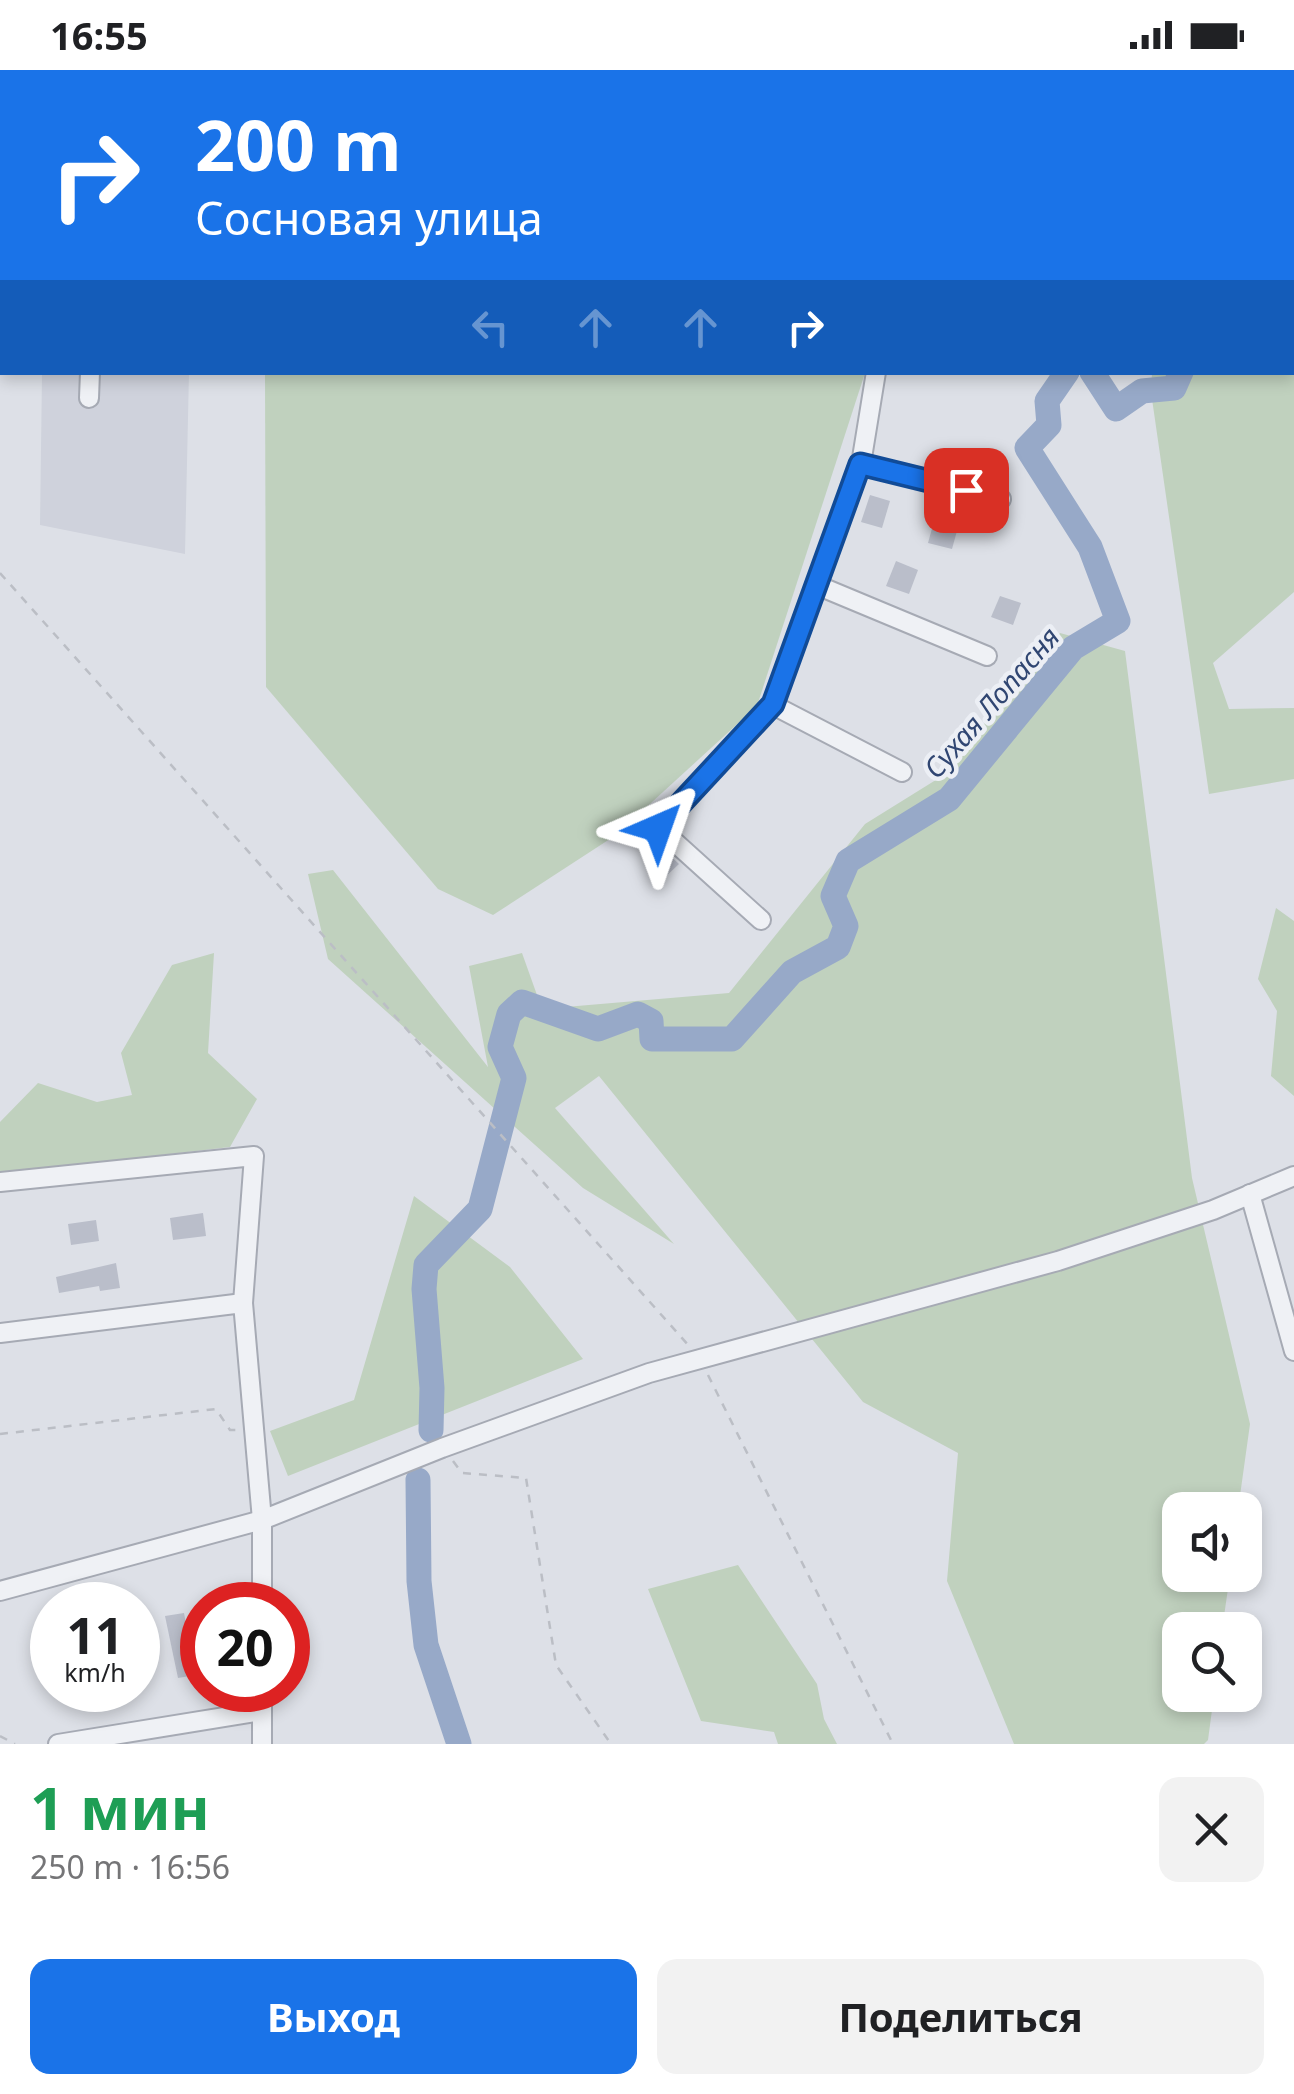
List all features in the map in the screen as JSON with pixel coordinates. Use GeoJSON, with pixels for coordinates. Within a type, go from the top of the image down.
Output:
{"type":"FeatureCollection","features":[{"type":"Feature","properties":{"kind":"street"},"geometry":{"type":"LineString","coordinates":[[90,375],[90,398]]}},
{"type":"Feature","properties":{"kind":"street"},"geometry":{"type":"LineString","coordinates":[[761,920],[658,828],[773,704],[860,464],[875,375]]}},
{"type":"Feature","properties":{"kind":"street"},"geometry":{"type":"LineString","coordinates":[[860,464],[1001,499]]}},
{"type":"Feature","properties":{"kind":"street"},"geometry":{"type":"LineString","coordinates":[[818,586],[987,656]]}},
{"type":"Feature","properties":{"kind":"street"},"geometry":{"type":"LineString","coordinates":[[773,704],[902,772]]}},
{"type":"Feature","properties":{"kind":"street"},"geometry":{"type":"LineString","coordinates":[[0,1182],[254,1156],[244,1303],[262,1520],[262,1582]]}},
{"type":"Feature","properties":{"kind":"street"},"geometry":{"type":"LineString","coordinates":[[0,1591],[262,1520],[442,1448],[648,1373],[1058,1261],[1213,1210],[1294,1176]]}},
{"type":"Feature","properties":{"kind":"street"},"geometry":{"type":"LineString","coordinates":[[1250,1194],[1294,1351]]}},
{"type":"Feature","properties":{"kind":"street"},"geometry":{"type":"LineString","coordinates":[[0,1333],[244,1303]]}},
{"type":"Feature","properties":{"kind":"street"},"geometry":{"type":"LineString","coordinates":[[58,1744],[256,1712]]}},
{"type":"Feature","properties":{"kind":"street"},"geometry":{"type":"LineString","coordinates":[[262,1712],[262,1744]]}},
{"type":"Feature","properties":{"kind":"path"},"geometry":{"type":"LineString","coordinates":[[0,573],[700,1358],[894,1744]]}},
{"type":"Feature","properties":{"kind":"path"},"geometry":{"type":"LineString","coordinates":[[0,1434],[216,1409],[230,1430],[256,1431]]}},
{"type":"Feature","properties":{"kind":"path"},"geometry":{"type":"LineString","coordinates":[[442,1448],[462,1473],[526,1478],[556,1665],[611,1744]]}},
{"type":"Feature","properties":{"kind":"path"},"geometry":{"type":"LineString","coordinates":[[0,1736],[16,1744]]}},
{"type":"Feature","properties":{"kind":"shaded area"},"geometry":{"type":"Polygon","coordinates":[[[42,375],[189,375],[185,554],[40,525],[42,375]]]}},
{"type":"Feature","properties":{"kind":"green space"},"geometry":{"type":"Polygon","coordinates":[[[265,375],[864,375],[757,706],[616,835],[493,915],[438,889],[266,687],[265,375]]]}},
{"type":"Feature","properties":{"kind":"green space"},"geometry":{"type":"Polygon","coordinates":[[[1152,375],[1294,375],[1294,592],[1213,663],[1229,709],[1294,708],[1294,779],[1209,794],[1151,392],[1152,375]]]}},
{"type":"Feature","properties":{"kind":"green space"},"geometry":{"type":"Polygon","coordinates":[[[1060,633],[1125,651],[1192,1178],[1250,1424],[1241,1492],[1162,1492],[1162,1592],[1228,1592],[1225,1612],[1162,1612],[1162,1712],[1212,1712],[1204,1744],[1014,1744],[947,1581],[958,1453],[863,1402],[599,1076],[555,1108],[674,1244],[583,1188],[328,959],[308,874],[333,870],[488,1067],[469,966],[522,953],[542,1009],[729,993],[865,824],[939,778],[1060,633]]]}},
{"type":"Feature","properties":{"kind":"green space"},"geometry":{"type":"Polygon","coordinates":[[[1276,908],[1294,921],[1294,1096],[1271,1076],[1277,1011],[1258,979],[1276,908]]]}},
{"type":"Feature","properties":{"kind":"green space"},"geometry":{"type":"Polygon","coordinates":[[[214,953],[208,1053],[257,1099],[230,1147],[0,1174],[0,1122],[38,1083],[97,1102],[132,1095],[121,1053],[172,965],[214,953]]]}},
{"type":"Feature","properties":{"kind":"green space"},"geometry":{"type":"Polygon","coordinates":[[[414,1196],[510,1267],[583,1359],[288,1476],[270,1431],[354,1400],[414,1196]]]}},
{"type":"Feature","properties":{"kind":"green space"},"geometry":{"type":"Polygon","coordinates":[[[738,1565],[817,1684],[824,1719],[837,1744],[778,1744],[774,1732],[701,1721],[648,1589],[738,1565]]]}},
{"type":"Feature","properties":{"kind":"building"},"geometry":{"type":"Polygon","coordinates":[[[870,495],[890,501],[882,528],[861,522],[870,495]]]}},
{"type":"Feature","properties":{"kind":"building"},"geometry":{"type":"Polygon","coordinates":[[[936,514],[960,520],[952,549],[928,543],[936,514]]]}},
{"type":"Feature","properties":{"kind":"building"},"geometry":{"type":"Polygon","coordinates":[[[896,561],[918,570],[909,594],[886,586],[896,561]]]}},
{"type":"Feature","properties":{"kind":"building"},"geometry":{"type":"Polygon","coordinates":[[[1000,596],[1021,603],[1013,625],[991,617],[1000,596]]]}},
{"type":"Feature","properties":{"kind":"building"},"geometry":{"type":"Polygon","coordinates":[[[664,850],[679,864],[661,881],[647,866],[664,850]]]}},
{"type":"Feature","properties":{"kind":"building"},"geometry":{"type":"Polygon","coordinates":[[[203,1213],[206,1236],[173,1240],[170,1218],[203,1213]]]}},
{"type":"Feature","properties":{"kind":"building"},"geometry":{"type":"Polygon","coordinates":[[[96,1220],[99,1241],[71,1245],[68,1224],[96,1220]]]}},
{"type":"Feature","properties":{"kind":"building"},"geometry":{"type":"Polygon","coordinates":[[[116,1263],[120,1288],[100,1291],[99,1286],[59,1293],[56,1277],[116,1263]]]}},
{"type":"Feature","properties":{"kind":"building"},"geometry":{"type":"Polygon","coordinates":[[[180,1614],[180,1678],[178,1678],[165,1616],[180,1614]]]}},
{"type":"Feature","properties":{"kind":"waterway","name":"Сухая Лопасня"},"geometry":{"type":"LineString","coordinates":[[431,1430],[426,1265],[480,1209],[514,1078],[500,1047],[509,1014],[522,1002],[598,1029],[638,1014],[651,1021],[652,1039],[732,1039],[792,972],[838,947],[846,926],[833,896],[848,861],[949,799],[1073,648],[1118,621],[1090,547],[1027,448],[1049,425],[1047,401],[1065,375]]}},
{"type":"Feature","properties":{"kind":"waterway","name":"Сухая Лопасня"},"geometry":{"type":"LineString","coordinates":[[1094,375],[1116,409],[1142,391],[1174,388],[1180,375]]}},
{"type":"Feature","properties":{"kind":"waterway","name":"Сухая Лопасня"},"geometry":{"type":"LineString","coordinates":[[418,1480],[419,1581],[426,1645],[459,1744]]}},
{"type":"Feature","properties":{"kind":"route"},"geometry":{"type":"LineString","coordinates":[[658,828],[773,704],[860,464],[966,490]]}}]}
